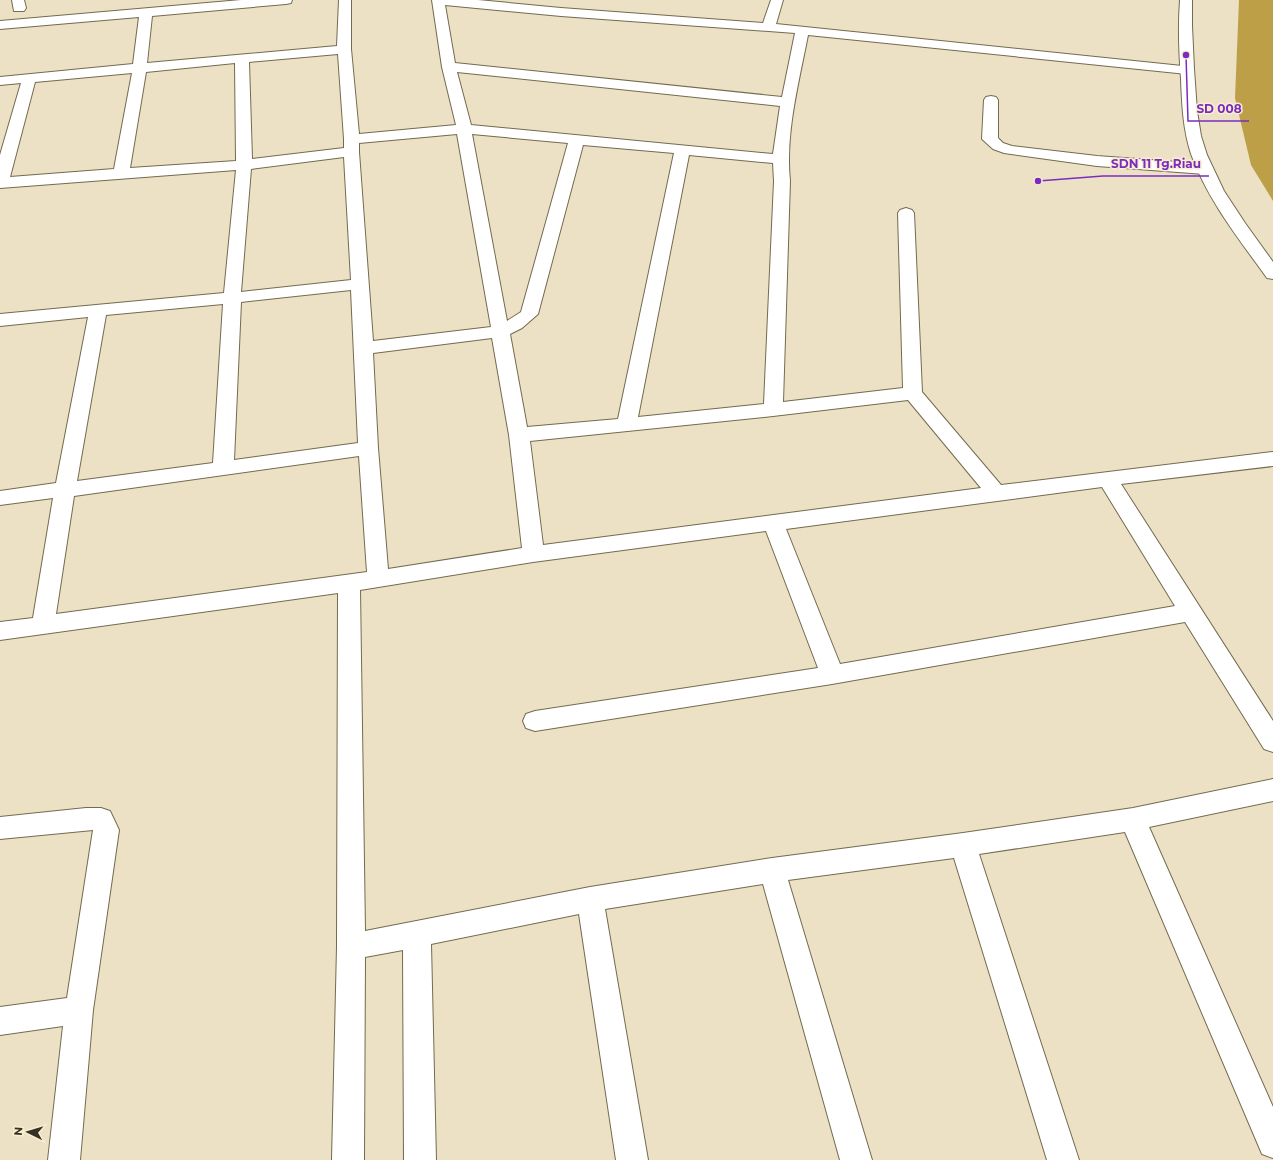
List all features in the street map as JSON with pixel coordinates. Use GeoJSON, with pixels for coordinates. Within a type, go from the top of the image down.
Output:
{"type":"FeatureCollection","features":[{"type":"Feature","properties":{"kind":"street"},"geometry":{"type":"LineString","coordinates":[[0,25],[286,0]]}},
{"type":"Feature","properties":{"kind":"street"},"geometry":{"type":"LineString","coordinates":[[345,0],[344,49],[364,348],[368,448],[378,578]]}},
{"type":"Feature","properties":{"kind":"street"},"geometry":{"type":"LineString","coordinates":[[533,554],[519,435],[464,129],[450,67],[438,0],[563,6],[1188,70]]}},
{"type":"Feature","properties":{"kind":"street"},"geometry":{"type":"LineString","coordinates":[[768,28],[777,0]]}},
{"type":"Feature","properties":{"kind":"street"},"geometry":{"type":"LineString","coordinates":[[1186,0],[1184,21],[1188,70],[1189,111],[1193,136],[1205,169],[1228,211],[1273,274]]}},
{"type":"Feature","properties":{"kind":"street"},"geometry":{"type":"LineString","coordinates":[[121,173],[140,68],[146,12]]}},
{"type":"Feature","properties":{"kind":"street"},"geometry":{"type":"LineString","coordinates":[[774,410],[782,181],[780,159],[788,102],[802,30]]}},
{"type":"Feature","properties":{"kind":"street"},"geometry":{"type":"LineString","coordinates":[[0,81],[344,49]]}},
{"type":"Feature","properties":{"kind":"street"},"geometry":{"type":"LineString","coordinates":[[223,469],[232,298],[244,165],[242,58]]}},
{"type":"Feature","properties":{"kind":"street"},"geometry":{"type":"LineString","coordinates":[[450,67],[788,102]]}},
{"type":"Feature","properties":{"kind":"street"},"geometry":{"type":"LineString","coordinates":[[29,79],[0,182],[244,165],[351,146],[464,129],[780,159]]}},
{"type":"Feature","properties":{"kind":"street"},"geometry":{"type":"LineString","coordinates":[[991,100],[990,139],[998,146],[1009,150],[1097,160],[1205,169]]}},
{"type":"Feature","properties":{"kind":"street"},"geometry":{"type":"LineString","coordinates":[[364,348],[501,331],[516,324],[529,314],[577,140]]}},
{"type":"Feature","properties":{"kind":"street"},"geometry":{"type":"LineString","coordinates":[[627,423],[682,150]]}},
{"type":"Feature","properties":{"kind":"street"},"geometry":{"type":"LineString","coordinates":[[906,213],[913,393],[997,494]]}},
{"type":"Feature","properties":{"kind":"street"},"geometry":{"type":"LineString","coordinates":[[0,320],[360,284]]}},
{"type":"Feature","properties":{"kind":"street"},"geometry":{"type":"LineString","coordinates":[[43,625],[65,490],[98,311]]}},
{"type":"Feature","properties":{"kind":"street"},"geometry":{"type":"LineString","coordinates":[[519,435],[627,423],[774,410],[913,393]]}},
{"type":"Feature","properties":{"kind":"street"},"geometry":{"type":"LineString","coordinates":[[0,498],[223,469],[368,448]]}},
{"type":"Feature","properties":{"kind":"street"},"geometry":{"type":"LineString","coordinates":[[0,631],[349,583],[533,554],[774,524],[1107,479],[1273,459]]}},
{"type":"Feature","properties":{"kind":"street"},"geometry":{"type":"LineString","coordinates":[[1107,479],[1273,742]]}},
{"type":"Feature","properties":{"kind":"street"},"geometry":{"type":"LineString","coordinates":[[774,524],[832,675]]}},
{"type":"Feature","properties":{"kind":"street"},"geometry":{"type":"LineString","coordinates":[[348,1160],[351,947],[349,583]]}},
{"type":"Feature","properties":{"kind":"street"},"geometry":{"type":"LineString","coordinates":[[535,721],[832,675],[1191,612]]}},
{"type":"Feature","properties":{"kind":"street"},"geometry":{"type":"LineString","coordinates":[[351,947],[417,935],[590,899],[772,870],[963,845],[1133,819],[1273,790]]}},
{"type":"Feature","properties":{"kind":"street"},"geometry":{"type":"LineString","coordinates":[[0,828],[86,819],[101,819],[106,830],[78,1010],[64,1160]]}},
{"type":"Feature","properties":{"kind":"street"},"geometry":{"type":"LineString","coordinates":[[1133,819],[1273,1142]]}},
{"type":"Feature","properties":{"kind":"street"},"geometry":{"type":"LineString","coordinates":[[963,845],[1063,1160]]}},
{"type":"Feature","properties":{"kind":"street"},"geometry":{"type":"LineString","coordinates":[[772,870],[856,1160]]}},
{"type":"Feature","properties":{"kind":"street"},"geometry":{"type":"LineString","coordinates":[[590,899],[632,1160]]}},
{"type":"Feature","properties":{"kind":"street"},"geometry":{"type":"LineString","coordinates":[[417,935],[420,1160]]}},
{"type":"Feature","properties":{"kind":"street"},"geometry":{"type":"LineString","coordinates":[[0,1022],[78,1010]]}},
{"type":"Feature","properties":{"kind":"shaded area"},"geometry":{"type":"Polygon","coordinates":[[[1239,0],[1273,0],[1273,201],[1251,165],[1235,98],[1239,0]]]}},
{"type":"Feature","properties":{"kind":"place","name":"SD 008"},"geometry":{"type":"Point","coordinates":[1186,55]}},
{"type":"Feature","properties":{"kind":"place","name":"SDN 11 Tg.Riau"},"geometry":{"type":"Point","coordinates":[1038,181]}}]}
